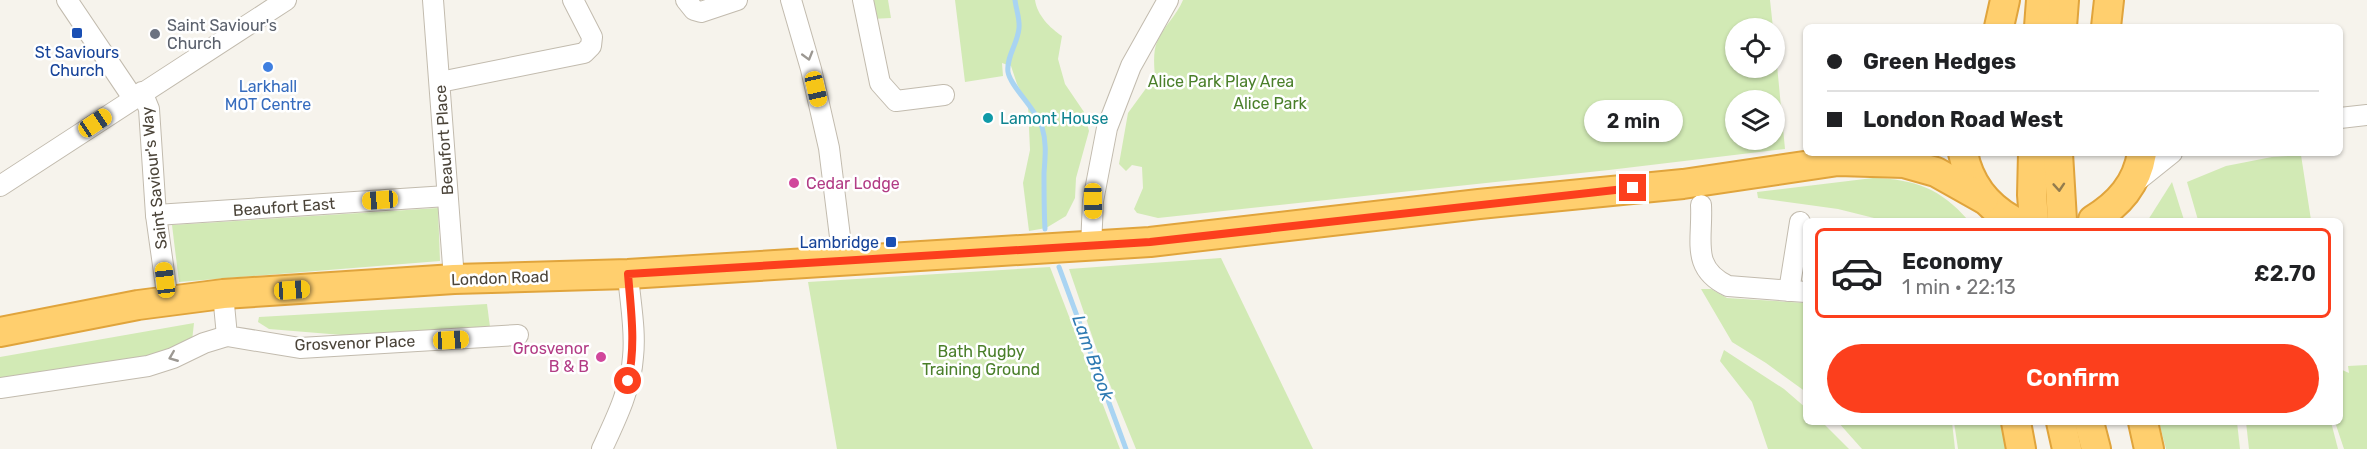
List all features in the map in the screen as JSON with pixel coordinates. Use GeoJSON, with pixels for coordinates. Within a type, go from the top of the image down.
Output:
{"type":"FeatureCollection","features":[{"type":"Feature","properties":{"kind":"highway"},"geometry":{"type":"LineString","coordinates":[[2000,24],[2005,0]]}},
{"type":"Feature","properties":{"kind":"highway"},"geometry":{"type":"LineString","coordinates":[[2039,24],[2041,0]]}},
{"type":"Feature","properties":{"kind":"highway"},"geometry":{"type":"LineString","coordinates":[[2062,24],[2064,0]]}},
{"type":"Feature","properties":{"kind":"highway"},"geometry":{"type":"LineString","coordinates":[[2106,24],[2109,0]]}},
{"type":"Feature","properties":{"kind":"highway"},"geometry":{"type":"LineString","coordinates":[[1818,164],[1838,156]]}},
{"type":"Feature","properties":{"kind":"highway"},"geometry":{"type":"LineString","coordinates":[[1964,156],[1973,184],[1999,214]]}},
{"type":"Feature","properties":{"kind":"highway"},"geometry":{"type":"LineString","coordinates":[[2033,156],[2034,218]]}},
{"type":"Feature","properties":{"kind":"highway"},"geometry":{"type":"LineString","coordinates":[[2058,156],[2062,218]]}},
{"type":"Feature","properties":{"kind":"highway"},"geometry":{"type":"LineString","coordinates":[[2096,218],[2125,200],[2142,156]]}},
{"type":"Feature","properties":{"kind":"highway"},"geometry":{"type":"LineString","coordinates":[[1818,164],[1838,161],[1904,163],[1936,172],[1999,214]]}},
{"type":"Feature","properties":{"kind":"highway","name":"London Road"},"geometry":{"type":"LineString","coordinates":[[0,332],[223,294],[454,279],[628,274],[1091,247],[1692,194],[1716,179],[1818,164]]}},
{"type":"Feature","properties":{"kind":"highway"},"geometry":{"type":"LineString","coordinates":[[2017,425],[2021,449]]}},
{"type":"Feature","properties":{"kind":"highway"},"geometry":{"type":"LineString","coordinates":[[2062,425],[2067,449]]}},
{"type":"Feature","properties":{"kind":"highway"},"geometry":{"type":"LineString","coordinates":[[2091,425],[2096,449]]}},
{"type":"Feature","properties":{"kind":"highway"},"geometry":{"type":"LineString","coordinates":[[2144,425],[2149,449]]}},
{"type":"Feature","properties":{"kind":"street","name":"Saint Saviour's Way"},"geometry":{"type":"LineString","coordinates":[[67,0],[149,109],[156,215],[168,302]]}},
{"type":"Feature","properties":{"kind":"street","name":"Beaufort Place"},"geometry":{"type":"LineString","coordinates":[[433,0],[454,279]]}},
{"type":"Feature","properties":{"kind":"street"},"geometry":{"type":"LineString","coordinates":[[440,82],[584,53],[591,46],[592,37],[573,0]]}},
{"type":"Feature","properties":{"kind":"street"},"geometry":{"type":"LineString","coordinates":[[686,0],[693,10],[701,12],[737,0]]}},
{"type":"Feature","properties":{"kind":"street"},"geometry":{"type":"LineString","coordinates":[[791,0],[811,69],[829,148],[843,261]]}},
{"type":"Feature","properties":{"kind":"street"},"geometry":{"type":"LineString","coordinates":[[863,0],[880,83],[896,101],[944,94]]}},
{"type":"Feature","properties":{"kind":"street"},"geometry":{"type":"LineString","coordinates":[[1091,247],[1093,201],[1107,128],[1131,66],[1168,0]]}},
{"type":"Feature","properties":{"kind":"street"},"geometry":{"type":"LineString","coordinates":[[0,186],[279,2]]}},
{"type":"Feature","properties":{"kind":"street"},"geometry":{"type":"LineString","coordinates":[[2343,118],[2367,115]]}},
{"type":"Feature","properties":{"kind":"street"},"geometry":{"type":"LineString","coordinates":[[2125,200],[2169,156]]}},
{"type":"Feature","properties":{"kind":"street"},"geometry":{"type":"LineString","coordinates":[[1692,194],[1702,229],[1700,250],[1706,272],[1728,286],[1798,292],[1800,222]]}},
{"type":"Feature","properties":{"kind":"street","name":"Beaufort East"},"geometry":{"type":"LineString","coordinates":[[156,215],[447,196]]}},
{"type":"Feature","properties":{"kind":"street"},"geometry":{"type":"LineString","coordinates":[[602,449],[613,427],[633,360],[634,339],[628,274]]}},
{"type":"Feature","properties":{"kind":"street"},"geometry":{"type":"LineString","coordinates":[[223,294],[227,336]]}},
{"type":"Feature","properties":{"kind":"street","name":"Grosvenor Place"},"geometry":{"type":"LineString","coordinates":[[0,388],[148,366],[227,336],[300,348],[518,335]]}},
{"type":"Feature","properties":{"kind":"green space"},"geometry":{"type":"Polygon","coordinates":[[[868,0],[888,0],[891,18],[871,19],[868,0]]]}},
{"type":"Feature","properties":{"kind":"green space"},"geometry":{"type":"Polygon","coordinates":[[[955,0],[1035,0],[1038,11],[1045,21],[1062,36],[1058,59],[1065,84],[1084,112],[1089,131],[1076,178],[1075,198],[1066,216],[1046,228],[1029,231],[1023,183],[1030,150],[1028,105],[1011,66],[1002,63],[1003,76],[965,82],[955,0]]]}},
{"type":"Feature","properties":{"kind":"green space","name":"Alice Park"},"geometry":{"type":"Polygon","coordinates":[[[1183,0],[1770,0],[1772,18],[1725,18],[1725,78],[1778,78],[1779,90],[1725,90],[1725,150],[1777,150],[1158,218],[1137,213],[1134,209],[1143,188],[1142,167],[1132,165],[1126,171],[1119,164],[1128,113],[1155,76],[1154,54],[1163,31],[1183,0]]]}},
{"type":"Feature","properties":{"kind":"green space"},"geometry":{"type":"Polygon","coordinates":[[[2301,156],[2311,218],[2197,218],[2187,182],[2226,166],[2272,157],[2301,156]]]}},
{"type":"Feature","properties":{"kind":"green space"},"geometry":{"type":"Polygon","coordinates":[[[1873,178],[1888,179],[1914,184],[1937,193],[1948,200],[1966,218],[1874,218],[1838,209],[1758,198],[1757,192],[1873,178]]]}},
{"type":"Feature","properties":{"kind":"green space"},"geometry":{"type":"Polygon","coordinates":[[[2172,182],[2183,218],[2149,218],[2172,182]]]}},
{"type":"Feature","properties":{"kind":"green space"},"geometry":{"type":"Polygon","coordinates":[[[438,208],[440,261],[179,282],[172,225],[438,208]]]}},
{"type":"Feature","properties":{"kind":"green space"},"geometry":{"type":"Polygon","coordinates":[[[1221,258],[1313,449],[1136,449],[1102,365],[1069,269],[1221,258]]]}},
{"type":"Feature","properties":{"kind":"green space","name":"Bath Rugby Training Ground"},"geometry":{"type":"Polygon","coordinates":[[[1050,267],[1120,449],[837,449],[808,282],[1050,267]]]}},
{"type":"Feature","properties":{"kind":"green space"},"geometry":{"type":"Polygon","coordinates":[[[1701,289],[1711,289],[1727,298],[1803,303],[1803,390],[1766,363],[1732,342],[1701,289]]]}},
{"type":"Feature","properties":{"kind":"green space"},"geometry":{"type":"Polygon","coordinates":[[[487,304],[490,327],[342,335],[269,329],[258,322],[259,317],[487,304]]]}},
{"type":"Feature","properties":{"kind":"green space"},"geometry":{"type":"Polygon","coordinates":[[[194,323],[192,341],[173,353],[0,381],[0,357],[194,323]]]}},
{"type":"Feature","properties":{"kind":"green space"},"geometry":{"type":"Polygon","coordinates":[[[1724,350],[1784,389],[1803,405],[1803,425],[1825,425],[1849,449],[1768,449],[1752,402],[1720,361],[1724,350]]]}},
{"type":"Feature","properties":{"kind":"green space"},"geometry":{"type":"Polygon","coordinates":[[[2367,365],[2367,449],[2344,449],[2336,425],[2343,425],[2343,370],[2349,373],[2348,366],[2367,365]]]}},
{"type":"Feature","properties":{"kind":"green space"},"geometry":{"type":"Polygon","coordinates":[[[1841,425],[1952,425],[1955,449],[1862,449],[1841,425]]]}},
{"type":"Feature","properties":{"kind":"green space"},"geometry":{"type":"Polygon","coordinates":[[[1954,425],[2005,425],[2009,449],[1958,449],[1954,425]]]}},
{"type":"Feature","properties":{"kind":"green space"},"geometry":{"type":"Polygon","coordinates":[[[2160,425],[2237,425],[2240,449],[2166,449],[2160,425]]]}},
{"type":"Feature","properties":{"kind":"green space"},"geometry":{"type":"Polygon","coordinates":[[[2246,425],[2332,425],[2338,449],[2249,449],[2246,425]]]}},
{"type":"Feature","properties":{"kind":"waterway","name":"Lam Brook"},"geometry":{"type":"LineString","coordinates":[[1015,0],[1019,28],[1008,72],[1013,84],[1039,120],[1044,133],[1045,229]]}},
{"type":"Feature","properties":{"kind":"waterway","name":"Lam Brook"},"geometry":{"type":"LineString","coordinates":[[1059,267],[1126,449]]}},
{"type":"Feature","properties":{"kind":"place","name":"St Saviours Church"},"geometry":{"type":"Point","coordinates":[77,33]}},
{"type":"Feature","properties":{"kind":"place","name":"Saint Saviour's Church"},"geometry":{"type":"Point","coordinates":[155,34]}},
{"type":"Feature","properties":{"kind":"place","name":"Larkhall MOT Centre"},"geometry":{"type":"Point","coordinates":[268,67]}},
{"type":"Feature","properties":{"kind":"place","name":"Lamont House"},"geometry":{"type":"Point","coordinates":[988,118]}},
{"type":"Feature","properties":{"kind":"place","name":"Cedar Lodge"},"geometry":{"type":"Point","coordinates":[794,183]}},
{"type":"Feature","properties":{"kind":"place","name":"Lambridge"},"geometry":{"type":"Point","coordinates":[891,242]}},
{"type":"Feature","properties":{"kind":"place","name":"Grosvenor B & B"},"geometry":{"type":"Point","coordinates":[601,357]}},
{"type":"Feature","properties":{"kind":"route"},"geometry":{"type":"LineString","coordinates":[[628,381],[633,360],[634,339],[628,274],[1150,242],[1633,188]]}},
{"type":"Feature","properties":{"kind":"park label","name":"Alice Park Play Area"},"geometry":{"type":"Point","coordinates":[1221,81]}}]}
